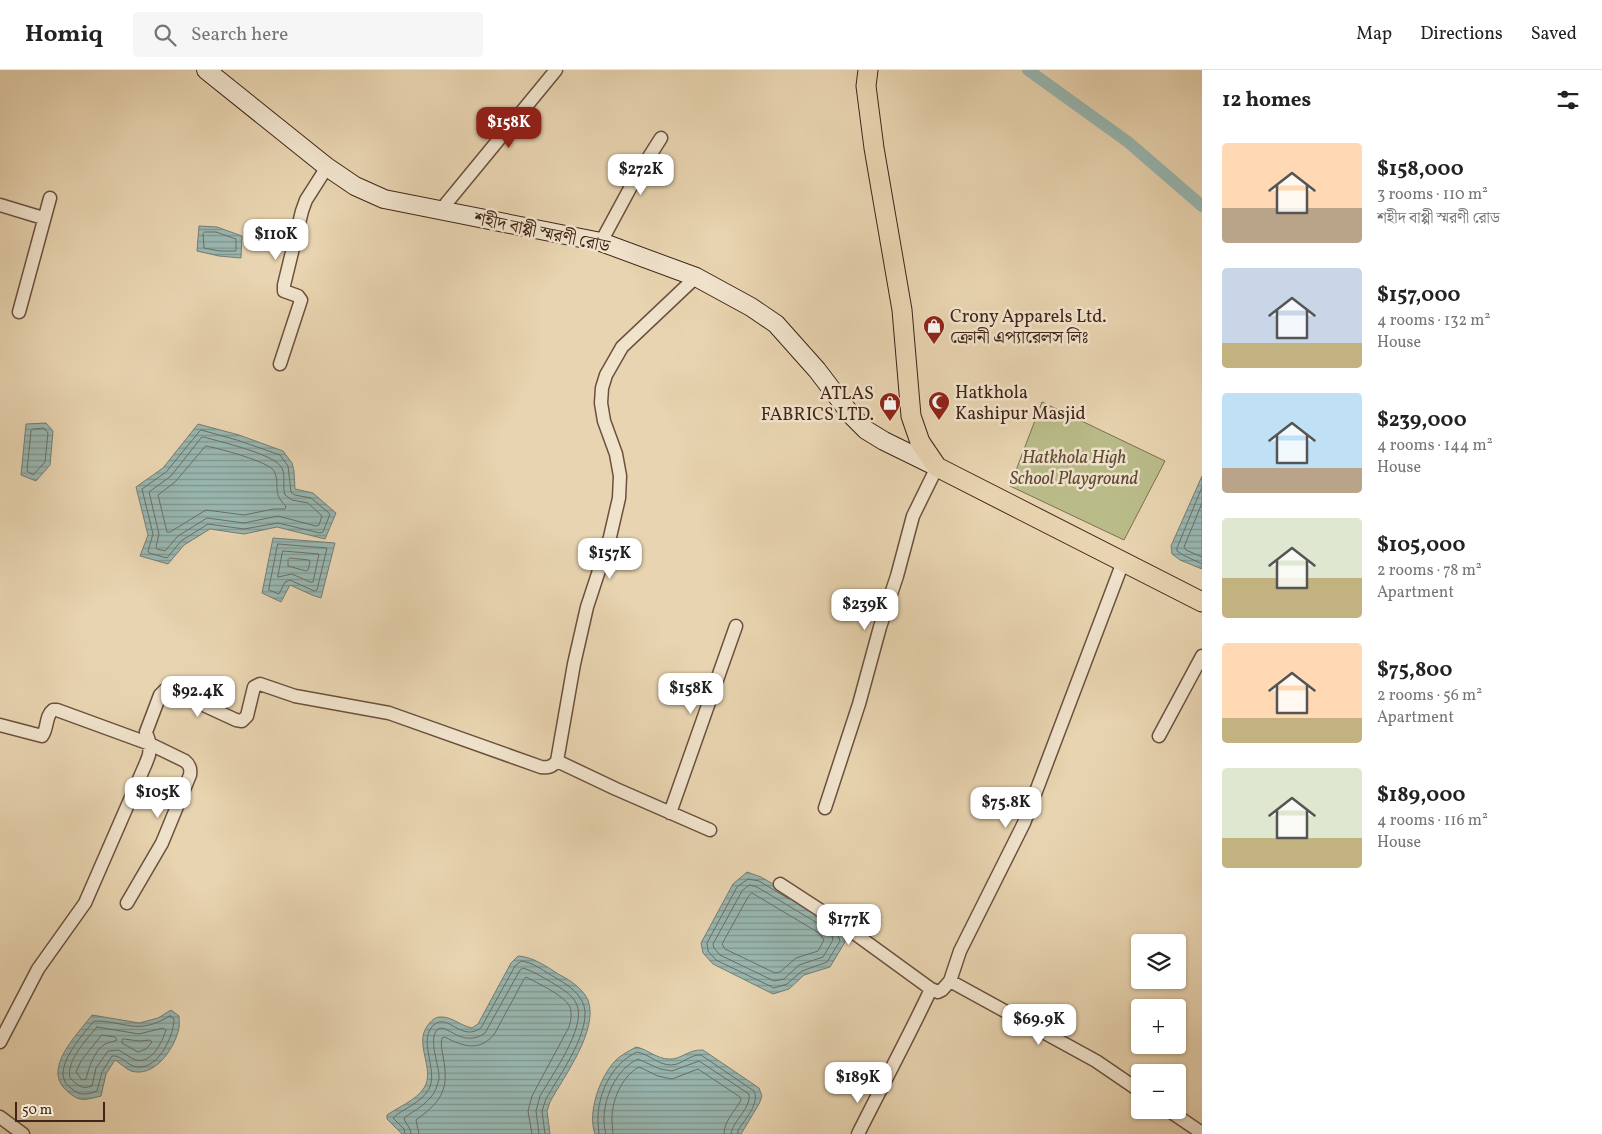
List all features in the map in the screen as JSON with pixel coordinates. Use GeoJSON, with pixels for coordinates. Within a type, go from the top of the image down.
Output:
{"type":"FeatureCollection","features":[{"type":"Feature","properties":{"kind":"main road"},"geometry":{"type":"LineString","coordinates":[[868,70],[866,86],[874,148],[902,310],[911,416],[920,442],[937,467],[1202,602]]}},
{"type":"Feature","properties":{"kind":"street","name":"শহীদ বাপ্পী স্মরণী রোড"},"geometry":{"type":"LineString","coordinates":[[206,70],[327,167],[355,186],[384,199],[601,242],[696,277],[751,307],[776,324],[817,370],[852,416],[866,430],[937,467]]}},
{"type":"Feature","properties":{"kind":"street"},"geometry":{"type":"LineString","coordinates":[[440,211],[556,70]]}},
{"type":"Feature","properties":{"kind":"street"},"geometry":{"type":"LineString","coordinates":[[601,242],[635,179],[661,138]]}},
{"type":"Feature","properties":{"kind":"street"},"geometry":{"type":"LineString","coordinates":[[280,364],[301,300],[298,296],[284,291],[284,285],[306,200],[327,167]]}},
{"type":"Feature","properties":{"kind":"street"},"geometry":{"type":"LineString","coordinates":[[18,312],[50,198]]}},
{"type":"Feature","properties":{"kind":"street"},"geometry":{"type":"LineString","coordinates":[[0,205],[43,218]]}},
{"type":"Feature","properties":{"kind":"street"},"geometry":{"type":"LineString","coordinates":[[0,1042],[38,968],[85,903],[146,763],[150,744],[146,732],[160,695],[165,690],[171,690],[242,722],[247,716],[254,687],[260,684],[295,696],[389,713],[541,767],[548,768],[553,766],[556,761],[587,607],[610,536],[619,498],[620,476],[616,454],[604,421],[602,388],[606,375],[622,347],[696,277]]}},
{"type":"Feature","properties":{"kind":"street"},"geometry":{"type":"LineString","coordinates":[[825,808],[859,704],[913,516],[937,467]]}},
{"type":"Feature","properties":{"kind":"street"},"geometry":{"type":"LineString","coordinates":[[780,884],[843,924],[931,990],[938,992],[942,990],[950,982],[960,952],[1024,824],[1123,562]]}},
{"type":"Feature","properties":{"kind":"street"},"geometry":{"type":"LineString","coordinates":[[670,813],[736,626]]}},
{"type":"Feature","properties":{"kind":"street"},"geometry":{"type":"LineString","coordinates":[[1159,736],[1202,656]]}},
{"type":"Feature","properties":{"kind":"street"},"geometry":{"type":"LineString","coordinates":[[0,725],[42,736],[50,712],[56,710],[150,744],[185,761],[190,768],[190,775],[162,843],[127,903]]}},
{"type":"Feature","properties":{"kind":"street"},"geometry":{"type":"LineString","coordinates":[[556,761],[710,830]]}},
{"type":"Feature","properties":{"kind":"street"},"geometry":{"type":"LineString","coordinates":[[950,982],[1096,1062],[1131,1085]]}},
{"type":"Feature","properties":{"kind":"street"},"geometry":{"type":"LineString","coordinates":[[858,1134],[902,1051],[931,990]]}},
{"type":"Feature","properties":{"kind":"street"},"geometry":{"type":"LineString","coordinates":[[0,1117],[23,1134]]}},
{"type":"Feature","properties":{"kind":"street"},"geometry":{"type":"LineString","coordinates":[[1181,1119],[1202,1133]]}},
{"type":"Feature","properties":{"kind":"green space","name":"Hatkhola High School Playground"},"geometry":{"type":"Polygon","coordinates":[[[1042,402],[1165,461],[1124,540],[1010,486],[1042,402]]]}},
{"type":"Feature","properties":{"kind":"water"},"geometry":{"type":"Polygon","coordinates":[[[199,226],[217,227],[242,236],[241,258],[197,251],[199,226]]]}},
{"type":"Feature","properties":{"kind":"water"},"geometry":{"type":"Polygon","coordinates":[[[46,423],[53,431],[50,465],[36,481],[21,475],[26,424],[46,423]]]}},
{"type":"Feature","properties":{"kind":"water"},"geometry":{"type":"Polygon","coordinates":[[[198,424],[239,435],[283,451],[292,463],[295,489],[313,493],[336,513],[325,539],[277,527],[244,534],[210,529],[184,545],[168,564],[140,556],[148,535],[136,487],[163,468],[198,424]]]}},
{"type":"Feature","properties":{"kind":"water"},"geometry":{"type":"Polygon","coordinates":[[[1202,476],[1202,569],[1180,560],[1172,554],[1171,546],[1202,476]]]}},
{"type":"Feature","properties":{"kind":"water"},"geometry":{"type":"Polygon","coordinates":[[[273,538],[335,543],[321,598],[290,585],[281,602],[262,593],[273,538]]]}},
{"type":"Feature","properties":{"kind":"water"},"geometry":{"type":"Polygon","coordinates":[[[747,872],[761,877],[811,906],[842,930],[845,942],[830,967],[804,975],[789,989],[773,994],[713,964],[703,953],[701,943],[733,884],[747,872]]]}},
{"type":"Feature","properties":{"kind":"water"},"geometry":{"type":"Polygon","coordinates":[[[518,956],[535,960],[568,979],[580,989],[588,1000],[590,1012],[589,1025],[585,1039],[550,1102],[547,1111],[550,1134],[402,1134],[387,1119],[387,1115],[412,1100],[424,1088],[428,1073],[423,1040],[424,1032],[428,1025],[440,1017],[448,1018],[472,1028],[478,1024],[511,963],[518,956]]]}},
{"type":"Feature","properties":{"kind":"water"},"geometry":{"type":"Polygon","coordinates":[[[171,1010],[179,1016],[179,1030],[172,1047],[155,1066],[139,1072],[131,1071],[115,1060],[106,1074],[101,1096],[79,1099],[66,1090],[60,1081],[58,1072],[60,1062],[71,1041],[92,1015],[139,1023],[158,1018],[171,1010]]]}},
{"type":"Feature","properties":{"kind":"water"},"geometry":{"type":"Polygon","coordinates":[[[636,1047],[669,1059],[677,1058],[693,1051],[703,1050],[759,1088],[762,1096],[759,1104],[741,1134],[595,1134],[593,1125],[594,1106],[600,1085],[616,1060],[636,1047]]]}},
{"type":"Feature","properties":{"kind":"waterway"},"geometry":{"type":"LineString","coordinates":[[1028,70],[1128,142],[1202,206]]}},
{"type":"Feature","properties":{"kind":"place","name":"Crony Apparels Ltd. ক্রোনী এপ্যারেলস লিঃ"},"geometry":{"type":"Point","coordinates":[934,345]}},
{"type":"Feature","properties":{"kind":"place","name":"Hatkhola Kashipur Masjid"},"geometry":{"type":"Point","coordinates":[939,421]}},
{"type":"Feature","properties":{"kind":"place","name":"ATLAS FABRICS LTD."},"geometry":{"type":"Point","coordinates":[890,422]}}]}
